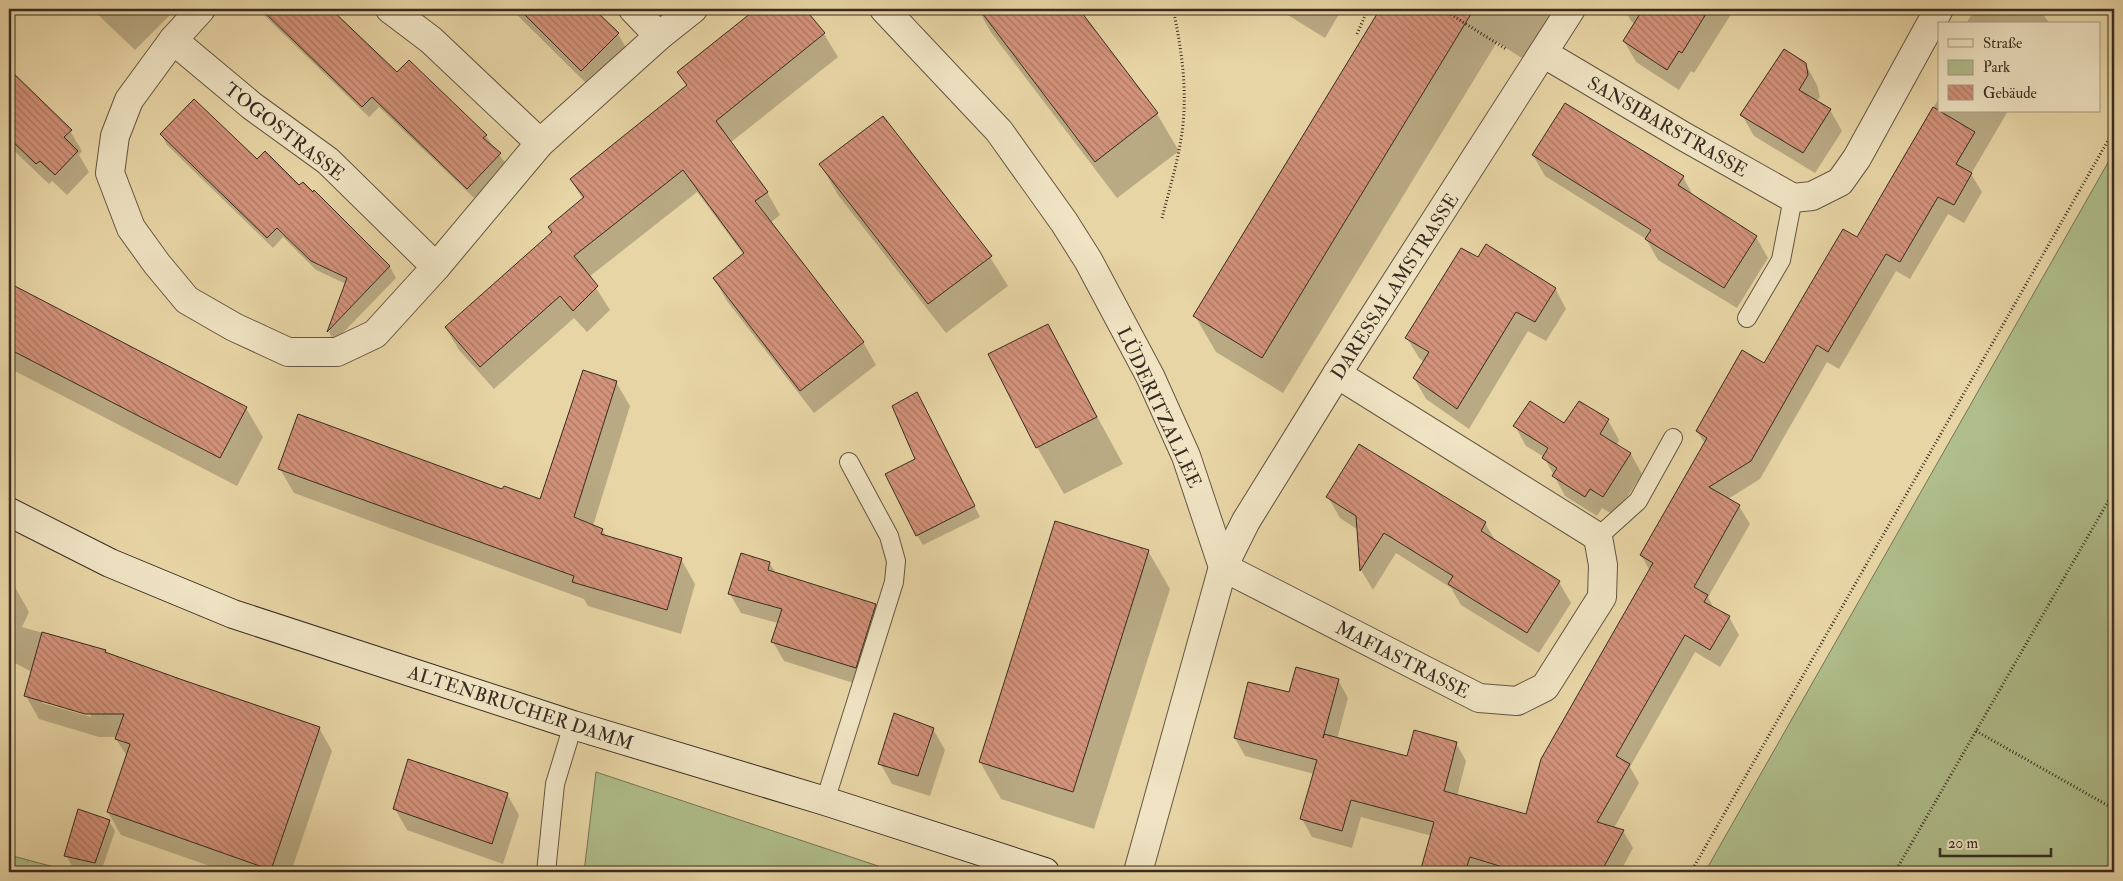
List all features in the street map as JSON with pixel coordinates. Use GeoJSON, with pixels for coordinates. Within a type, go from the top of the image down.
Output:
{"type":"FeatureCollection","features":[{"type":"Feature","properties":{"kind":"street"},"geometry":{"type":"LineString","coordinates":[[201,9],[173,40],[129,100],[116,136],[110,172],[131,228],[157,264],[187,300],[234,327],[288,352],[337,352],[374,334],[436,267],[540,143],[658,36],[693,9]]}},
{"type":"Feature","properties":{"kind":"street"},"geometry":{"type":"LineString","coordinates":[[390,9],[431,40],[540,143]]}},
{"type":"Feature","properties":{"kind":"street"},"geometry":{"type":"LineString","coordinates":[[632,9],[658,36]]}},
{"type":"Feature","properties":{"kind":"street","name":"LÜDERITZALLEE"},"geometry":{"type":"LineString","coordinates":[[884,9],[998,131],[1064,222],[1088,260],[1150,376],[1186,456],[1205,506],[1223,567]]}},
{"type":"Feature","properties":{"kind":"street","name":"DARESSALAMSTRASSE"},"geometry":{"type":"LineString","coordinates":[[1223,567],[1246,521],[1337,374],[1571,9]]}},
{"type":"Feature","properties":{"kind":"street"},"geometry":{"type":"LineString","coordinates":[[1793,198],[1812,196],[1840,182],[1858,158],[1939,9]]}},
{"type":"Feature","properties":{"kind":"street","name":"TOGOSTRASSE"},"geometry":{"type":"LineString","coordinates":[[173,40],[252,106],[328,161],[436,267]]}},
{"type":"Feature","properties":{"kind":"street","name":"SANSIBARSTRASSE"},"geometry":{"type":"LineString","coordinates":[[1538,60],[1683,136],[1793,198]]}},
{"type":"Feature","properties":{"kind":"street"},"geometry":{"type":"LineString","coordinates":[[1337,374],[1598,537]]}},
{"type":"Feature","properties":{"kind":"street","name":"ALTENBRUCHER DAMM"},"geometry":{"type":"LineString","coordinates":[[9,512],[110,563],[233,614],[573,725],[825,801],[1045,872]]}},
{"type":"Feature","properties":{"kind":"street","name":"MAFIASTRASSE"},"geometry":{"type":"LineString","coordinates":[[1223,567],[1479,698],[1518,701],[1545,686],[1602,597],[1603,565],[1598,537]]}},
{"type":"Feature","properties":{"kind":"street"},"geometry":{"type":"LineString","coordinates":[[1138,872],[1223,567]]}},
{"type":"Feature","properties":{"kind":"lane"},"geometry":{"type":"LineString","coordinates":[[1747,318],[1781,260],[1793,198]]}},
{"type":"Feature","properties":{"kind":"lane"},"geometry":{"type":"LineString","coordinates":[[1598,537],[1638,501],[1673,438]]}},
{"type":"Feature","properties":{"kind":"lane"},"geometry":{"type":"LineString","coordinates":[[825,801],[894,582],[896,561],[889,536],[849,462]]}},
{"type":"Feature","properties":{"kind":"lane"},"geometry":{"type":"LineString","coordinates":[[546,872],[556,784],[573,725]]}},
{"type":"Feature","properties":{"kind":"path"},"geometry":{"type":"LineString","coordinates":[[1162,218],[1172,181],[1183,123],[1183,68],[1173,9]]}},
{"type":"Feature","properties":{"kind":"path"},"geometry":{"type":"LineString","coordinates":[[1357,34],[1368,9]]}},
{"type":"Feature","properties":{"kind":"path"},"geometry":{"type":"LineString","coordinates":[[1442,9],[1538,60]]}},
{"type":"Feature","properties":{"kind":"path"},"geometry":{"type":"LineString","coordinates":[[1691,872],[2114,130]]}},
{"type":"Feature","properties":{"kind":"path"},"geometry":{"type":"LineString","coordinates":[[1895,872],[2114,491]]}},
{"type":"Feature","properties":{"kind":"path"},"geometry":{"type":"LineString","coordinates":[[1976,731],[2114,809]]}},
{"type":"Feature","properties":{"kind":"green space"},"geometry":{"type":"Polygon","coordinates":[[[2114,152],[2114,872],[1705,872],[2114,152]]]}},
{"type":"Feature","properties":{"kind":"green space"},"geometry":{"type":"Polygon","coordinates":[[[596,772],[896,872],[584,872],[596,772]]]}},
{"type":"Feature","properties":{"kind":"green space"},"geometry":{"type":"Polygon","coordinates":[[[9,855],[73,872],[9,872],[9,855]]]}},
{"type":"Feature","properties":{"kind":"building"},"geometry":{"type":"Polygon","coordinates":[[[261,9],[331,9],[397,72],[409,60],[487,135],[483,138],[501,153],[467,189],[372,97],[362,107],[261,9]]]}},
{"type":"Feature","properties":{"kind":"building"},"geometry":{"type":"Polygon","coordinates":[[[519,9],[594,9],[619,33],[581,71],[519,9]]]}},
{"type":"Feature","properties":{"kind":"building"},"geometry":{"type":"Polygon","coordinates":[[[756,9],[805,9],[825,33],[716,121],[768,192],[755,201],[864,342],[800,391],[713,278],[744,253],[683,170],[574,256],[598,286],[573,311],[560,296],[480,367],[445,327],[552,232],[548,227],[584,197],[570,179],[687,85],[677,72],[756,9]]]}},
{"type":"Feature","properties":{"kind":"building"},"geometry":{"type":"Polygon","coordinates":[[[979,9],[1079,9],[1158,113],[1095,162],[979,9]]]}},
{"type":"Feature","properties":{"kind":"building"},"geometry":{"type":"Polygon","coordinates":[[[1380,9],[1474,9],[1262,358],[1193,316],[1380,9]]]}},
{"type":"Feature","properties":{"kind":"building"},"geometry":{"type":"Polygon","coordinates":[[[1643,9],[1709,9],[1682,53],[1679,51],[1667,70],[1623,41],[1643,9]]]}},
{"type":"Feature","properties":{"kind":"building"},"geometry":{"type":"Polygon","coordinates":[[[1784,49],[1806,63],[1808,75],[1799,90],[1831,109],[1803,153],[1740,115],[1784,49]]]}},
{"type":"Feature","properties":{"kind":"building"},"geometry":{"type":"Polygon","coordinates":[[[9,69],[72,130],[64,137],[78,151],[55,175],[40,161],[36,164],[9,138],[9,69]]]}},
{"type":"Feature","properties":{"kind":"building"},"geometry":{"type":"Polygon","coordinates":[[[194,99],[257,159],[265,151],[299,185],[303,182],[313,192],[314,190],[390,266],[327,332],[347,278],[311,261],[277,228],[267,238],[160,134],[194,99]]]}},
{"type":"Feature","properties":{"kind":"building"},"geometry":{"type":"Polygon","coordinates":[[[1565,103],[1684,176],[1678,185],[1757,236],[1724,288],[1645,239],[1651,230],[1532,155],[1565,103]]]}},
{"type":"Feature","properties":{"kind":"building"},"geometry":{"type":"Polygon","coordinates":[[[1933,107],[1938,112],[1941,112],[1975,132],[1956,164],[1972,173],[1954,205],[1938,197],[1900,262],[1886,254],[1828,352],[1817,345],[1751,461],[1709,487],[1740,505],[1694,587],[1708,595],[1704,602],[1730,616],[1710,650],[1685,635],[1616,756],[1630,764],[1597,822],[1624,830],[1601,872],[1519,872],[1470,857],[1465,872],[1420,872],[1434,822],[1351,800],[1342,831],[1300,819],[1317,760],[1234,738],[1248,682],[1289,692],[1296,667],[1339,679],[1324,734],[1407,756],[1414,730],[1457,742],[1444,791],[1526,814],[1541,759],[1653,563],[1640,555],[1707,438],[1696,431],[1742,350],[1764,363],[1843,229],[1857,237],[1933,107]]]}},
{"type":"Feature","properties":{"kind":"building"},"geometry":{"type":"Polygon","coordinates":[[[883,116],[992,256],[928,304],[819,164],[883,116]]]}},
{"type":"Feature","properties":{"kind":"building"},"geometry":{"type":"Polygon","coordinates":[[[1486,244],[1556,288],[1535,322],[1516,312],[1457,409],[1413,378],[1429,352],[1405,338],[1461,248],[1478,257],[1486,244]]]}},
{"type":"Feature","properties":{"kind":"building"},"geometry":{"type":"Polygon","coordinates":[[[9,283],[247,407],[220,458],[9,349],[9,283]]]}},
{"type":"Feature","properties":{"kind":"building"},"geometry":{"type":"Polygon","coordinates":[[[1048,324],[1097,417],[1036,448],[988,354],[1048,324]]]}},
{"type":"Feature","properties":{"kind":"building"},"geometry":{"type":"Polygon","coordinates":[[[583,370],[617,381],[574,517],[603,529],[601,534],[682,558],[667,610],[572,582],[574,576],[278,469],[298,414],[502,489],[504,486],[540,499],[583,370]]]}},
{"type":"Feature","properties":{"kind":"building"},"geometry":{"type":"Polygon","coordinates":[[[917,392],[975,506],[916,536],[885,474],[915,459],[892,406],[917,392]]]}},
{"type":"Feature","properties":{"kind":"building"},"geometry":{"type":"Polygon","coordinates":[[[1530,401],[1564,423],[1579,401],[1609,419],[1600,434],[1631,453],[1603,497],[1590,489],[1585,497],[1552,476],[1557,468],[1542,458],[1548,448],[1513,426],[1530,401]]]}},
{"type":"Feature","properties":{"kind":"building"},"geometry":{"type":"Polygon","coordinates":[[[1359,444],[1486,522],[1481,531],[1560,581],[1527,633],[1448,584],[1453,576],[1384,533],[1360,571],[1356,516],[1326,497],[1359,444]]]}},
{"type":"Feature","properties":{"kind":"building"},"geometry":{"type":"Polygon","coordinates":[[[1055,521],[1149,550],[1073,792],[979,762],[1055,521]]]}},
{"type":"Feature","properties":{"kind":"building"},"geometry":{"type":"Polygon","coordinates":[[[741,553],[770,562],[768,570],[876,604],[856,668],[771,642],[782,609],[728,594],[741,553]]]}},
{"type":"Feature","properties":{"kind":"building"},"geometry":{"type":"Polygon","coordinates":[[[42,632],[106,650],[105,652],[320,727],[271,870],[107,812],[130,744],[115,739],[124,714],[85,714],[24,696],[42,632]]]}},
{"type":"Feature","properties":{"kind":"building"},"geometry":{"type":"Polygon","coordinates":[[[894,713],[934,728],[918,776],[878,764],[894,713]]]}},
{"type":"Feature","properties":{"kind":"building"},"geometry":{"type":"Polygon","coordinates":[[[408,759],[508,793],[492,844],[393,809],[408,759]]]}},
{"type":"Feature","properties":{"kind":"building"},"geometry":{"type":"Polygon","coordinates":[[[78,809],[110,820],[95,863],[64,856],[78,809]]]}}]}
